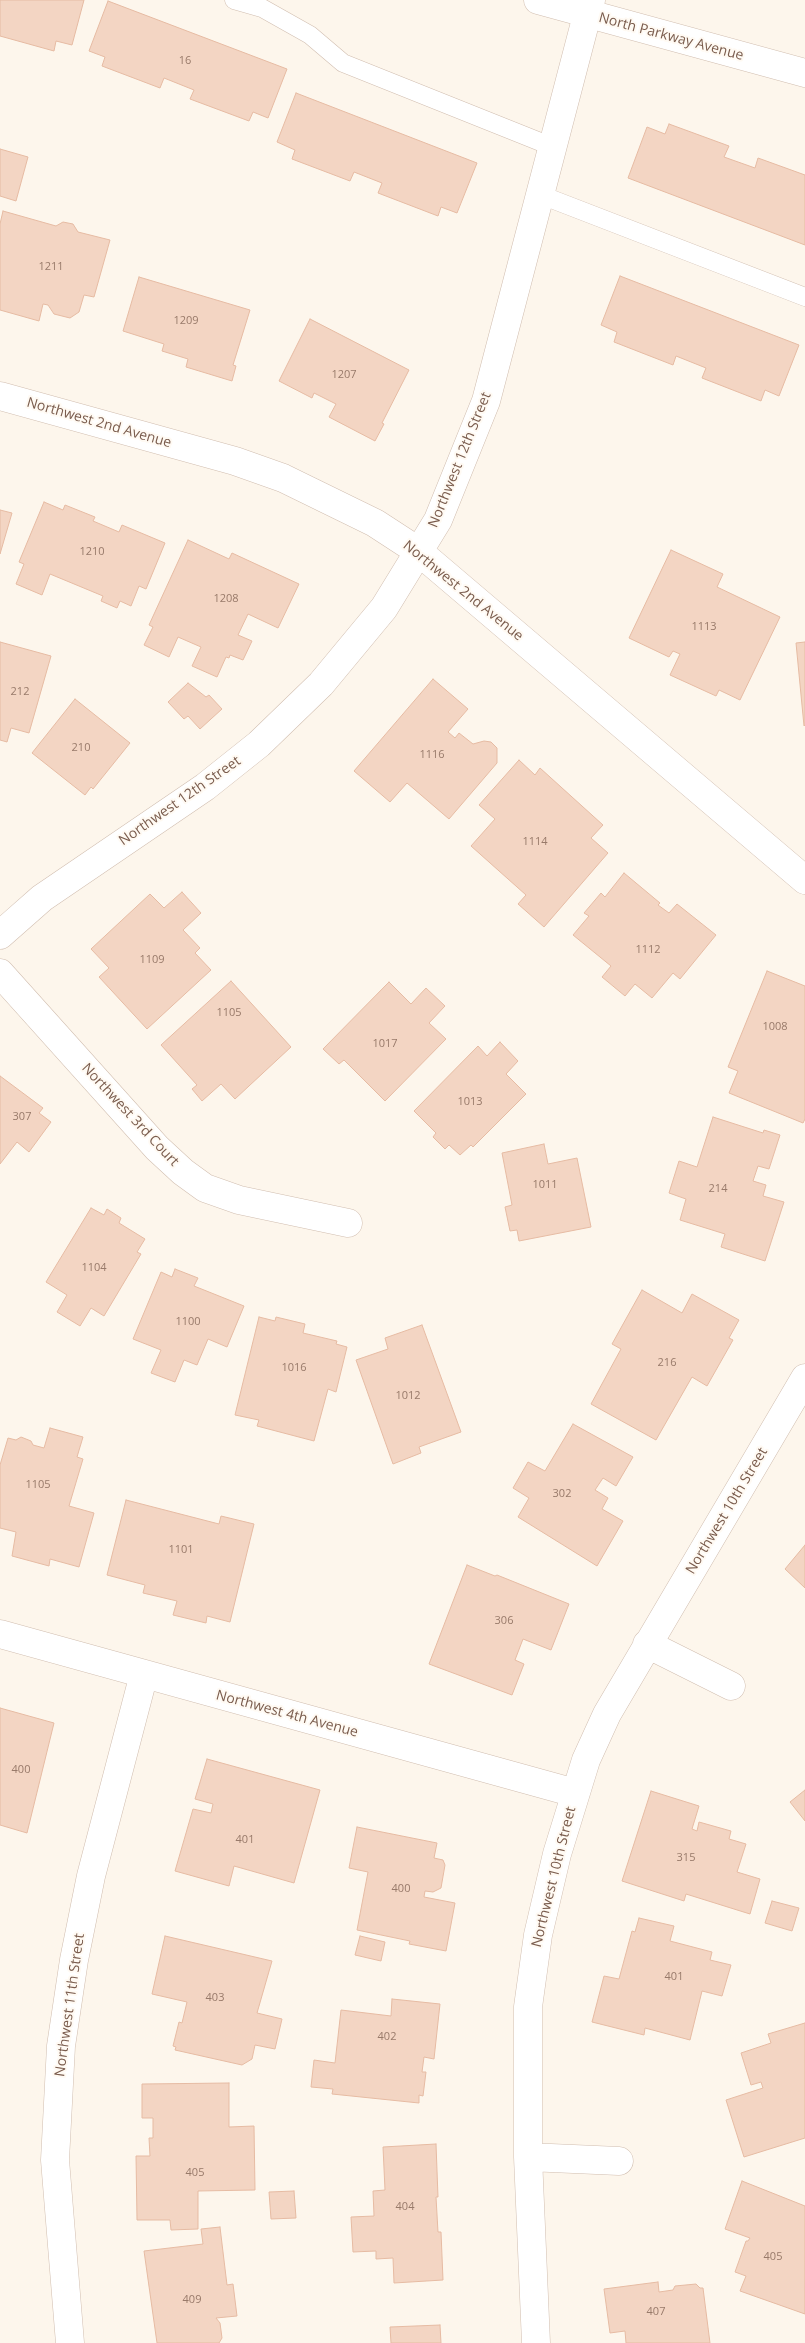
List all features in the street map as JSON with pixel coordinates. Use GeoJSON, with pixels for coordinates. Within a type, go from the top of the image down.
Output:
{"type":"FeatureCollection","features":[{"type":"Feature","properties":{"kind":"street","name":"North Parkway Avenue"},"geometry":{"type":"LineString","coordinates":[[538,0],[589,7],[805,74]]}},
{"type":"Feature","properties":{"kind":"street","name":"Northwest 12th Street"},"geometry":{"type":"LineString","coordinates":[[0,935],[42,898],[205,787],[259,744],[321,684],[384,608],[438,520],[486,401],[589,7]]}},
{"type":"Feature","properties":{"kind":"street","name":"Northwest 2nd Avenue"},"geometry":{"type":"LineString","coordinates":[[0,396],[235,461],[283,478],[375,523],[418,551],[805,880]]}},
{"type":"Feature","properties":{"kind":"street","name":"Northwest 3rd Court"},"geometry":{"type":"LineString","coordinates":[[0,974],[158,1148],[183,1172],[205,1188],[239,1200],[348,1223]]}},
{"type":"Feature","properties":{"kind":"street","name":"Northwest 10th Street"},"geometry":{"type":"LineString","coordinates":[[536,2343],[528,2157],[528,2026],[530,1989],[538,1935],[575,1792],[586,1760],[607,1714],[805,1378]]}},
{"type":"Feature","properties":{"kind":"street","name":"Northwest 4th Avenue"},"geometry":{"type":"LineString","coordinates":[[0,1634],[575,1792]]}},
{"type":"Feature","properties":{"kind":"street"},"geometry":{"type":"LineString","coordinates":[[647,1644],[731,1686]]}},
{"type":"Feature","properties":{"kind":"street","name":"Northwest 11th Street"},"geometry":{"type":"LineString","coordinates":[[70,2343],[55,2160],[61,2046],[74,1960],[91,1876],[144,1674]]}},
{"type":"Feature","properties":{"kind":"street"},"geometry":{"type":"LineString","coordinates":[[528,2157],[619,2161]]}},
{"type":"Feature","properties":{"kind":"lane"},"geometry":{"type":"LineString","coordinates":[[234,0],[262,8],[310,35],[343,63],[553,147]]}},
{"type":"Feature","properties":{"kind":"lane"},"geometry":{"type":"LineString","coordinates":[[541,196],[805,297]]}},
{"type":"Feature","properties":{"kind":"building"},"geometry":{"type":"Polygon","coordinates":[[[0,0],[84,0],[72,45],[56,41],[54,51],[0,36],[0,0]]]}},
{"type":"Feature","properties":{"kind":"building"},"geometry":{"type":"Polygon","coordinates":[[[108,1],[287,69],[268,118],[253,112],[249,121],[190,99],[194,90],[164,78],[160,88],[102,66],[105,57],[89,51],[108,1]]]}},
{"type":"Feature","properties":{"kind":"building"},"geometry":{"type":"Polygon","coordinates":[[[296,93],[477,163],[457,213],[441,207],[438,216],[378,193],[382,183],[354,172],[350,181],[292,159],[295,150],[277,142],[296,93]]]}},
{"type":"Feature","properties":{"kind":"building"},"geometry":{"type":"Polygon","coordinates":[[[669,124],[729,146],[724,157],[755,168],[758,158],[805,175],[805,245],[628,178],[647,127],[665,134],[669,124]]]}},
{"type":"Feature","properties":{"kind":"building"},"geometry":{"type":"Polygon","coordinates":[[[0,149],[28,157],[16,201],[0,196],[0,149]]]}},
{"type":"Feature","properties":{"kind":"building"},"geometry":{"type":"Polygon","coordinates":[[[3,211],[56,226],[63,222],[73,224],[78,232],[110,240],[94,297],[84,295],[79,312],[70,318],[54,314],[48,305],[43,304],[39,321],[0,310],[0,224],[3,211]]]}},
{"type":"Feature","properties":{"kind":"building"},"geometry":{"type":"Polygon","coordinates":[[[620,276],[799,345],[779,396],[765,390],[761,401],[702,378],[706,368],[676,356],[673,365],[614,342],[617,332],[601,325],[620,276]]]}},
{"type":"Feature","properties":{"kind":"building"},"geometry":{"type":"Polygon","coordinates":[[[139,277],[250,310],[233,365],[236,366],[232,381],[186,367],[188,359],[162,351],[164,344],[123,331],[139,277]]]}},
{"type":"Feature","properties":{"kind":"building"},"geometry":{"type":"Polygon","coordinates":[[[310,319],[409,370],[375,441],[329,417],[336,404],[314,393],[312,398],[279,381],[310,319]]]}},
{"type":"Feature","properties":{"kind":"building"},"geometry":{"type":"Polygon","coordinates":[[[44,502],[63,510],[65,505],[95,517],[93,521],[119,532],[122,525],[165,543],[146,589],[139,586],[131,606],[120,601],[117,608],[101,601],[103,596],[50,574],[42,595],[16,584],[24,564],[19,562],[44,502]]]}},
{"type":"Feature","properties":{"kind":"building"},"geometry":{"type":"Polygon","coordinates":[[[0,510],[12,513],[0,554],[0,510]]]}},
{"type":"Feature","properties":{"kind":"building"},"geometry":{"type":"Polygon","coordinates":[[[188,540],[229,559],[232,553],[299,584],[278,628],[248,614],[238,635],[252,641],[243,660],[230,655],[229,658],[226,657],[217,677],[192,666],[201,647],[178,637],[169,657],[144,645],[153,627],[149,625],[188,540]]]}},
{"type":"Feature","properties":{"kind":"building"},"geometry":{"type":"Polygon","coordinates":[[[671,550],[723,574],[717,587],[780,617],[740,700],[719,690],[716,696],[670,675],[680,654],[673,651],[669,657],[629,638],[671,550]]]}},
{"type":"Feature","properties":{"kind":"building"},"geometry":{"type":"Polygon","coordinates":[[[0,642],[51,656],[29,733],[11,728],[7,742],[0,740],[0,642]]]}},
{"type":"Feature","properties":{"kind":"building"},"geometry":{"type":"Polygon","coordinates":[[[805,642],[805,725],[804,726],[796,643],[805,642]]]}},
{"type":"Feature","properties":{"kind":"building"},"geometry":{"type":"Polygon","coordinates":[[[433,679],[468,709],[448,732],[455,738],[459,733],[473,744],[484,741],[491,742],[497,748],[497,763],[449,819],[407,783],[390,802],[354,771],[433,679]]]}},
{"type":"Feature","properties":{"kind":"building"},"geometry":{"type":"Polygon","coordinates":[[[188,683],[206,697],[209,695],[222,709],[200,729],[188,716],[184,719],[168,702],[188,683]]]}},
{"type":"Feature","properties":{"kind":"building"},"geometry":{"type":"Polygon","coordinates":[[[75,699],[130,743],[93,789],[91,787],[85,795],[32,753],[75,699]]]}},
{"type":"Feature","properties":{"kind":"building"},"geometry":{"type":"Polygon","coordinates":[[[519,760],[535,775],[540,768],[603,825],[591,838],[608,853],[544,927],[518,904],[526,895],[471,846],[495,819],[479,805],[519,760]]]}},
{"type":"Feature","properties":{"kind":"building"},"geometry":{"type":"Polygon","coordinates":[[[624,873],[669,913],[677,904],[716,935],[680,979],[673,973],[652,998],[635,984],[625,996],[602,977],[611,966],[573,935],[589,916],[584,913],[601,893],[605,897],[624,873]]]}},
{"type":"Feature","properties":{"kind":"building"},"geometry":{"type":"Polygon","coordinates":[[[182,892],[201,913],[183,930],[200,948],[195,953],[211,970],[147,1029],[99,977],[109,968],[91,949],[150,894],[164,908],[182,892]]]}},
{"type":"Feature","properties":{"kind":"building"},"geometry":{"type":"Polygon","coordinates":[[[767,971],[805,986],[805,1119],[803,1123],[729,1093],[738,1071],[728,1067],[767,971]]]}},
{"type":"Feature","properties":{"kind":"building"},"geometry":{"type":"Polygon","coordinates":[[[231,981],[291,1047],[235,1099],[221,1084],[202,1101],[192,1089],[197,1085],[161,1045],[231,981]]]}},
{"type":"Feature","properties":{"kind":"building"},"geometry":{"type":"Polygon","coordinates":[[[389,982],[411,1004],[426,988],[445,1006],[429,1023],[446,1039],[385,1101],[344,1060],[339,1064],[323,1049],[389,982]]]}},
{"type":"Feature","properties":{"kind":"building"},"geometry":{"type":"Polygon","coordinates":[[[500,1042],[518,1061],[506,1074],[526,1094],[473,1147],[471,1145],[460,1155],[449,1145],[445,1149],[433,1137],[436,1133],[414,1111],[478,1046],[487,1056],[500,1042]]]}},
{"type":"Feature","properties":{"kind":"building"},"geometry":{"type":"Polygon","coordinates":[[[0,1076],[43,1108],[39,1113],[51,1122],[29,1152],[17,1142],[0,1164],[0,1076]]]}},
{"type":"Feature","properties":{"kind":"building"},"geometry":{"type":"Polygon","coordinates":[[[713,1117],[763,1133],[764,1130],[780,1135],[769,1169],[758,1166],[753,1181],[766,1185],[763,1196],[784,1202],[765,1261],[721,1247],[725,1234],[680,1220],[686,1199],[669,1193],[679,1161],[697,1167],[713,1117]]]}},
{"type":"Feature","properties":{"kind":"building"},"geometry":{"type":"Polygon","coordinates":[[[544,1144],[548,1164],[577,1158],[591,1227],[519,1241],[517,1230],[510,1231],[505,1207],[512,1205],[502,1153],[544,1144]]]}},
{"type":"Feature","properties":{"kind":"building"},"geometry":{"type":"Polygon","coordinates":[[[91,1208],[104,1215],[107,1209],[121,1218],[119,1223],[145,1239],[137,1252],[141,1254],[104,1316],[91,1308],[80,1326],[57,1312],[67,1295],[46,1282],[91,1208]]]}},
{"type":"Feature","properties":{"kind":"building"},"geometry":{"type":"Polygon","coordinates":[[[175,1269],[198,1278],[194,1286],[244,1306],[227,1347],[208,1339],[197,1365],[184,1360],[175,1382],[151,1373],[161,1350],[133,1339],[161,1272],[172,1277],[175,1269]]]}},
{"type":"Feature","properties":{"kind":"building"},"geometry":{"type":"Polygon","coordinates":[[[642,1290],[682,1313],[692,1294],[739,1320],[729,1338],[733,1340],[707,1386],[692,1377],[656,1440],[591,1404],[621,1349],[612,1344],[642,1290]]]}},
{"type":"Feature","properties":{"kind":"building"},"geometry":{"type":"Polygon","coordinates":[[[259,1317],[275,1321],[276,1317],[305,1324],[303,1333],[337,1341],[336,1344],[347,1347],[336,1392],[328,1389],[314,1441],[257,1426],[259,1420],[235,1415],[259,1317]]]}},
{"type":"Feature","properties":{"kind":"building"},"geometry":{"type":"Polygon","coordinates":[[[422,1325],[461,1432],[419,1447],[421,1453],[393,1464],[356,1360],[388,1349],[385,1338],[422,1325]]]}},
{"type":"Feature","properties":{"kind":"building"},"geometry":{"type":"Polygon","coordinates":[[[573,1424],[633,1457],[616,1486],[603,1478],[595,1490],[608,1498],[602,1509],[623,1521],[597,1566],[518,1517],[529,1498],[513,1488],[528,1462],[545,1471],[573,1424]]]}},
{"type":"Feature","properties":{"kind":"building"},"geometry":{"type":"Polygon","coordinates":[[[50,1428],[83,1437],[77,1457],[83,1459],[69,1506],[94,1513],[79,1567],[50,1559],[49,1566],[12,1556],[16,1532],[0,1528],[0,1465],[8,1438],[16,1440],[21,1437],[31,1441],[33,1445],[44,1448],[50,1428]]]}},
{"type":"Feature","properties":{"kind":"building"},"geometry":{"type":"Polygon","coordinates":[[[126,1500],[219,1524],[221,1516],[254,1524],[230,1622],[207,1616],[206,1623],[173,1615],[177,1601],[143,1593],[145,1585],[107,1575],[126,1500]]]}},
{"type":"Feature","properties":{"kind":"building"},"geometry":{"type":"Polygon","coordinates":[[[805,1545],[805,1588],[785,1569],[805,1545]]]}},
{"type":"Feature","properties":{"kind":"building"},"geometry":{"type":"Polygon","coordinates":[[[467,1565],[569,1604],[551,1650],[523,1639],[515,1660],[524,1664],[512,1695],[429,1664],[467,1565]]]}},
{"type":"Feature","properties":{"kind":"building"},"geometry":{"type":"Polygon","coordinates":[[[0,1708],[54,1723],[27,1833],[0,1825],[0,1708]]]}},
{"type":"Feature","properties":{"kind":"building"},"geometry":{"type":"Polygon","coordinates":[[[207,1759],[320,1790],[294,1883],[234,1866],[229,1886],[175,1871],[193,1809],[211,1813],[213,1804],[195,1799],[207,1759]]]}},
{"type":"Feature","properties":{"kind":"building"},"geometry":{"type":"Polygon","coordinates":[[[805,1790],[805,1821],[790,1802],[805,1790]]]}},
{"type":"Feature","properties":{"kind":"building"},"geometry":{"type":"Polygon","coordinates":[[[651,1791],[699,1806],[692,1829],[697,1831],[699,1822],[731,1831],[729,1839],[746,1844],[737,1872],[760,1879],[750,1914],[686,1894],[684,1901],[622,1881],[651,1791]]]}},
{"type":"Feature","properties":{"kind":"building"},"geometry":{"type":"Polygon","coordinates":[[[357,1827],[437,1843],[434,1858],[443,1860],[445,1865],[441,1888],[433,1892],[425,1891],[424,1897],[455,1903],[446,1951],[409,1944],[410,1941],[357,1930],[368,1872],[349,1868],[357,1827]]]}},
{"type":"Feature","properties":{"kind":"building"},"geometry":{"type":"Polygon","coordinates":[[[772,1901],[799,1908],[792,1931],[765,1923],[772,1901]]]}},
{"type":"Feature","properties":{"kind":"building"},"geometry":{"type":"Polygon","coordinates":[[[639,1918],[674,1926],[670,1941],[712,1952],[710,1960],[731,1965],[722,1996],[702,1991],[690,2040],[645,2028],[644,2035],[592,2022],[604,1976],[619,1979],[632,1931],[635,1932],[639,1918]]]}},
{"type":"Feature","properties":{"kind":"building"},"geometry":{"type":"Polygon","coordinates":[[[165,1936],[272,1961],[257,2013],[282,2019],[275,2049],[255,2045],[252,2059],[242,2065],[175,2050],[176,2047],[173,2046],[179,2022],[182,2023],[187,2002],[152,1994],[165,1936]]]}},
{"type":"Feature","properties":{"kind":"building"},"geometry":{"type":"Polygon","coordinates":[[[360,1936],[385,1942],[381,1961],[355,1955],[360,1936]]]}},
{"type":"Feature","properties":{"kind":"building"},"geometry":{"type":"Polygon","coordinates":[[[392,1999],[440,2004],[434,2059],[424,2057],[422,2072],[426,2072],[423,2096],[419,2095],[419,2103],[332,2094],[333,2089],[311,2087],[314,2060],[335,2063],[341,2010],[391,2016],[392,1999]]]}},
{"type":"Feature","properties":{"kind":"building"},"geometry":{"type":"Polygon","coordinates":[[[805,2023],[805,2138],[744,2157],[726,2100],[763,2088],[761,2082],[751,2085],[741,2053],[771,2043],[768,2034],[805,2023]]]}},
{"type":"Feature","properties":{"kind":"building"},"geometry":{"type":"Polygon","coordinates":[[[229,2083],[229,2127],[254,2126],[255,2190],[198,2191],[198,2229],[171,2230],[170,2220],[137,2220],[136,2156],[150,2156],[149,2138],[153,2138],[153,2118],[142,2118],[142,2084],[229,2083]]]}},
{"type":"Feature","properties":{"kind":"building"},"geometry":{"type":"Polygon","coordinates":[[[436,2144],[438,2197],[436,2197],[438,2232],[441,2232],[443,2280],[394,2283],[393,2258],[376,2259],[376,2251],[353,2252],[351,2217],[374,2216],[373,2191],[385,2190],[383,2147],[436,2144]]]}},
{"type":"Feature","properties":{"kind":"building"},"geometry":{"type":"Polygon","coordinates":[[[742,2181],[805,2206],[805,2314],[740,2291],[746,2276],[735,2272],[746,2241],[750,2238],[725,2229],[742,2181]]]}},
{"type":"Feature","properties":{"kind":"building"},"geometry":{"type":"Polygon","coordinates":[[[294,2191],[296,2218],[271,2219],[269,2192],[294,2191]]]}},
{"type":"Feature","properties":{"kind":"building"},"geometry":{"type":"Polygon","coordinates":[[[220,2227],[227,2285],[233,2284],[237,2316],[216,2318],[220,2323],[222,2338],[219,2343],[157,2343],[144,2251],[203,2244],[201,2229],[220,2227]]]}},
{"type":"Feature","properties":{"kind":"building"},"geometry":{"type":"Polygon","coordinates":[[[658,2282],[659,2292],[673,2290],[675,2286],[696,2284],[703,2288],[710,2343],[626,2343],[625,2331],[610,2333],[604,2289],[658,2282]]]}},
{"type":"Feature","properties":{"kind":"building"},"geometry":{"type":"Polygon","coordinates":[[[440,2325],[441,2343],[391,2343],[390,2327],[440,2325]]]}}]}
